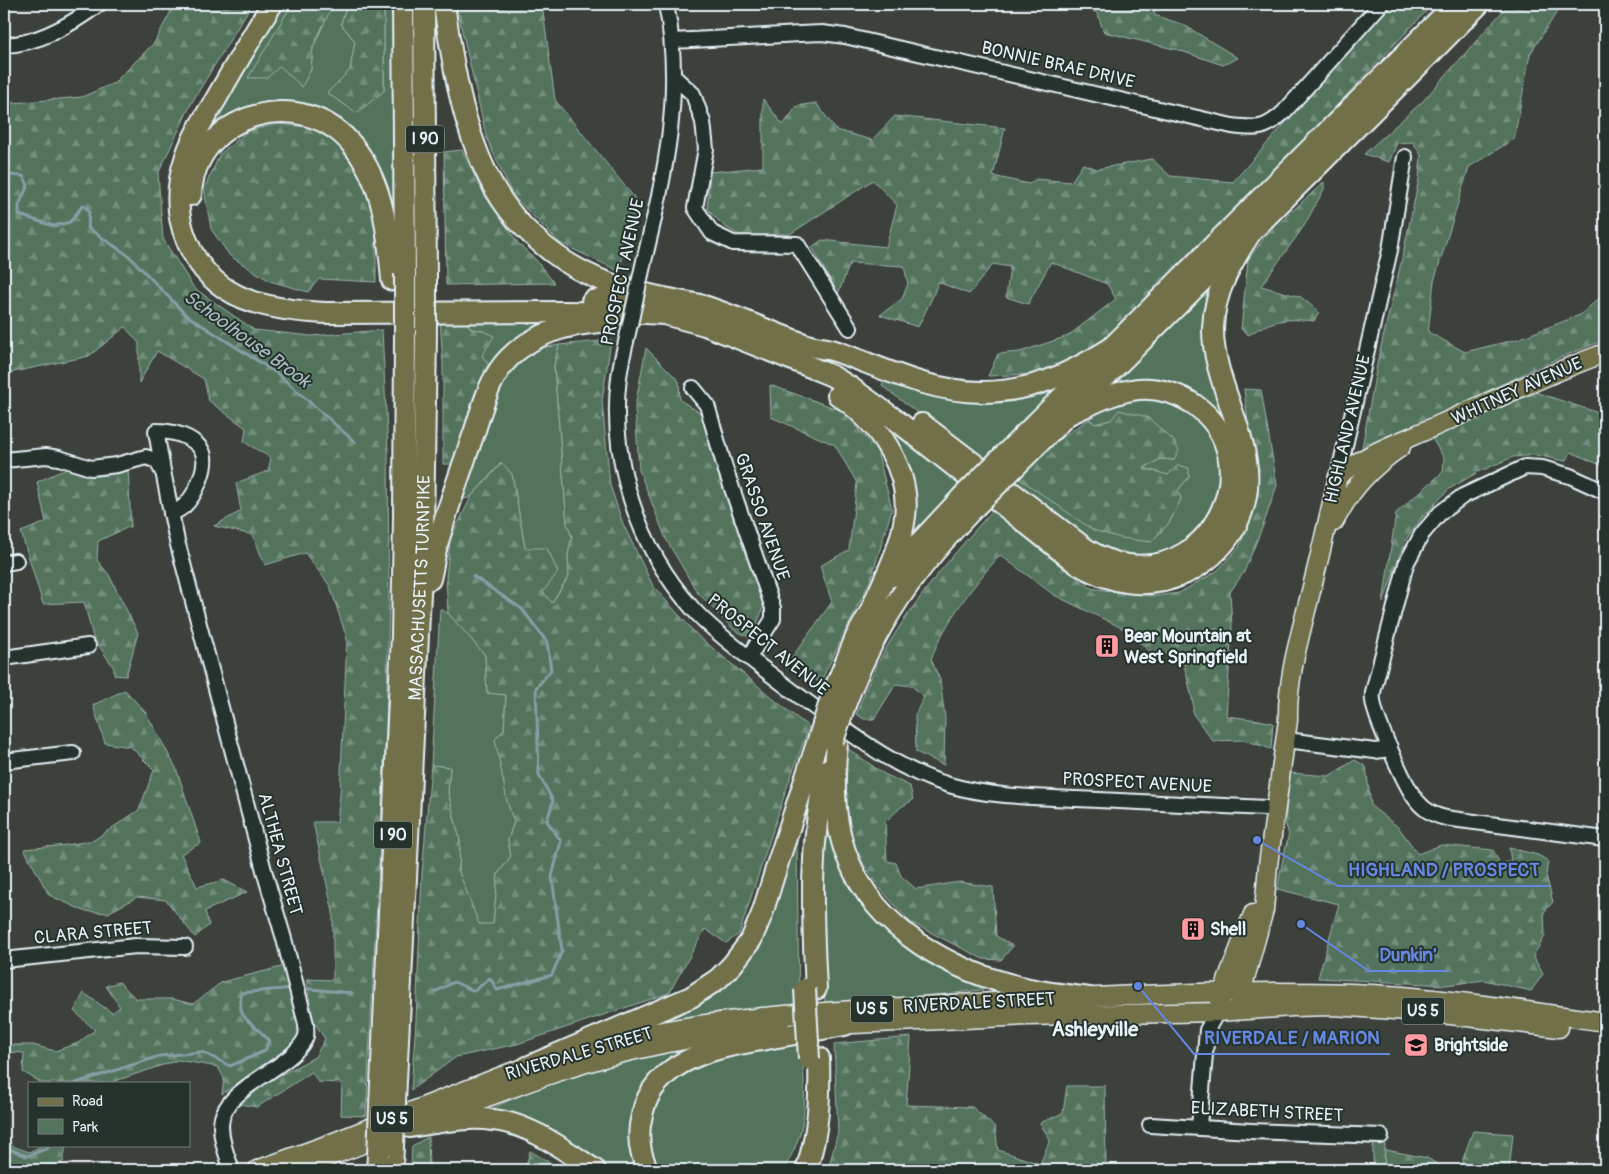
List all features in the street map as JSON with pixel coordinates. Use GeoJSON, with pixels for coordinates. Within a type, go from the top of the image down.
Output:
{"type":"FeatureCollection","features":[{"type":"Feature","properties":{"kind":"highway"},"geometry":{"type":"LineString","coordinates":[[272,4],[198,129],[186,155],[180,180],[178,207],[185,236],[199,265],[220,286],[232,294],[259,304],[302,312],[645,313],[666,307]]}},
{"type":"Feature","properties":{"kind":"highway","name":"MASSACHUSETTS TURNPIKE"},"geometry":{"type":"LineString","coordinates":[[388,1104],[403,565],[398,277],[403,4]]}},
{"type":"Feature","properties":{"kind":"highway","name":"MASSACHUSETTS TURNPIKE"},"geometry":{"type":"LineString","coordinates":[[392,1170],[383,1157],[388,1104],[422,533],[426,335],[424,4]]}},
{"type":"Feature","properties":{"kind":"highway"},"geometry":{"type":"LineString","coordinates":[[444,4],[457,77],[476,148],[484,170],[504,203],[530,234],[562,260],[578,269],[721,331],[832,376],[896,420],[1076,563],[1091,572],[1111,580],[1133,584],[1156,582],[1168,580],[1191,571],[1222,546],[1240,517],[1244,505],[1247,481],[1246,457],[1217,360],[1213,327],[1216,304],[1222,283],[1231,263],[1250,234]]}},
{"type":"Feature","properties":{"kind":"highway"},"geometry":{"type":"LineString","coordinates":[[839,707],[897,600],[969,502],[1007,464],[1108,350],[1455,4]]}},
{"type":"Feature","properties":{"kind":"highway"},"geometry":{"type":"LineString","coordinates":[[1007,464],[1067,415],[1478,4]]}},
{"type":"Feature","properties":{"kind":"highway"},"geometry":{"type":"LineString","coordinates":[[398,277],[374,181],[361,157],[337,130],[320,120],[300,113],[278,111],[255,116],[233,126],[224,132],[208,149],[197,169],[191,191],[192,217],[198,239],[210,260],[220,270],[231,279],[258,293],[289,300],[345,304],[600,300],[626,297],[666,307]]}},
{"type":"Feature","properties":{"kind":"highway"},"geometry":{"type":"LineString","coordinates":[[418,620],[442,530],[492,382],[502,366],[514,353],[527,343],[556,330],[666,307],[705,306],[812,346],[833,350],[884,371],[924,384],[984,392],[1010,390],[1049,381],[1071,372],[1108,350]]}},
{"type":"Feature","properties":{"kind":"highway"},"geometry":{"type":"LineString","coordinates":[[812,346],[904,410],[1074,540],[1098,556],[1129,566],[1157,564],[1185,554],[1208,534],[1221,513],[1225,502],[1230,483],[1230,465],[1226,447],[1217,428],[1198,407],[1172,393],[1154,389],[1138,389],[1108,397],[1067,415]]}},
{"type":"Feature","properties":{"kind":"highway"},"geometry":{"type":"LineString","coordinates":[[808,366],[828,389],[850,402],[874,426],[892,456],[903,483],[906,501],[904,525],[888,570],[870,612],[846,659],[839,707],[830,739],[813,857],[811,989]]}},
{"type":"Feature","properties":{"kind":"highway"},"geometry":{"type":"LineString","coordinates":[[870,612],[892,577],[941,519],[969,502]]}},
{"type":"Feature","properties":{"kind":"highway"},"geometry":{"type":"LineString","coordinates":[[527,1067],[691,997],[718,979],[732,965],[751,940],[762,914],[812,758],[830,739]]}},
{"type":"Feature","properties":{"kind":"highway"},"geometry":{"type":"LineString","coordinates":[[830,739],[835,773],[836,813],[843,844],[856,875],[876,905],[888,918],[910,937],[933,952],[986,976],[1024,988],[1089,998]]}},
{"type":"Feature","properties":{"kind":"highway"},"geometry":{"type":"LineString","coordinates":[[806,1170],[813,1147],[820,1101],[814,1058],[802,839],[812,758]]}},
{"type":"Feature","properties":{"kind":"highway"},"geometry":{"type":"LineString","coordinates":[[648,1170],[640,1147],[641,1119],[649,1095],[669,1071],[694,1057],[718,1049],[845,1025]]}},
{"type":"Feature","properties":{"kind":"highway"},"geometry":{"type":"LineString","coordinates":[[791,1170],[799,1152],[806,1120],[814,1058]]}},
{"type":"Feature","properties":{"kind":"highway"},"geometry":{"type":"LineString","coordinates":[[409,1127],[469,1119],[505,1122],[540,1136],[595,1170]]}},
{"type":"Feature","properties":{"kind":"main road","name":"WHITNEY AVENUE"},"geometry":{"type":"LineString","coordinates":[[1343,466],[1552,374],[1605,353]]}},
{"type":"Feature","properties":{"kind":"main road","name":"WHITNEY AVENUE"},"geometry":{"type":"LineString","coordinates":[[1322,544],[1345,500],[1361,480],[1393,452],[1428,429]]}},
{"type":"Feature","properties":{"kind":"main road"},"geometry":{"type":"LineString","coordinates":[[1343,466],[1361,480]]}},
{"type":"Feature","properties":{"kind":"main road","name":"HIGHLAND AVENUE"},"geometry":{"type":"LineString","coordinates":[[1217,1012],[1255,909],[1258,864],[1286,740],[1288,700],[1301,630],[1343,466]]}},
{"type":"Feature","properties":{"kind":"main road","name":"HIGHLAND AVENUE"},"geometry":{"type":"LineString","coordinates":[[1240,1002],[1262,921],[1280,717],[1288,700]]}},
{"type":"Feature","properties":{"kind":"main road","name":"RIVERDALE STREET"},"geometry":{"type":"LineString","coordinates":[[257,1170],[527,1067],[662,1030],[778,1015],[844,1010],[1223,993],[1240,1002],[1395,1009],[1484,1018],[1605,1034]]}},
{"type":"Feature","properties":{"kind":"main road","name":"RIVERDALE STREET"},"geometry":{"type":"LineString","coordinates":[[294,1170],[552,1074],[631,1051],[724,1034],[845,1025],[1027,1016],[1217,1012],[1240,1002],[1333,993],[1426,999],[1605,1022]]}},
{"type":"Feature","properties":{"kind":"street"},"geometry":{"type":"LineString","coordinates":[[4,45],[30,41],[52,33],[99,4]]}},
{"type":"Feature","properties":{"kind":"street","name":"PROSPECT AVENUE"},"geometry":{"type":"LineString","coordinates":[[666,4],[673,41],[674,103],[661,186],[626,342],[619,389],[618,432],[624,472],[634,510],[649,544],[676,588],[693,609],[749,658],[803,699],[892,761],[918,774],[950,785],[998,794],[1271,809]]}},
{"type":"Feature","properties":{"kind":"street","name":"BONNIE BRAE DRIVE"},"geometry":{"type":"LineString","coordinates":[[673,41],[833,34],[1232,126],[1258,128],[1268,125],[1284,112],[1380,4]]}},
{"type":"Feature","properties":{"kind":"street"},"geometry":{"type":"LineString","coordinates":[[674,77],[693,94],[703,122],[706,149],[695,208],[712,233],[733,243],[797,244],[850,328]]}},
{"type":"Feature","properties":{"kind":"street","name":"HIGHLAND AVENUE"},"geometry":{"type":"LineString","coordinates":[[1343,466],[1390,250],[1405,158]]}},
{"type":"Feature","properties":{"kind":"street","name":"GRASSO AVENUE"},"geometry":{"type":"LineString","coordinates":[[694,388],[707,405],[725,468],[773,608],[773,618],[749,658]]}},
{"type":"Feature","properties":{"kind":"street","name":"ALTHEA STREET"},"geometry":{"type":"LineString","coordinates":[[171,514],[183,507],[197,488],[204,465],[204,454],[189,439],[177,434],[156,430],[162,471],[166,480],[171,514],[176,541],[306,1024],[303,1042],[287,1060],[233,1099],[224,1112],[222,1135],[232,1170]]}},
{"type":"Feature","properties":{"kind":"street"},"geometry":{"type":"LineString","coordinates":[[4,460],[50,456],[91,468],[117,465],[146,457],[157,461],[162,471]]}},
{"type":"Feature","properties":{"kind":"street"},"geometry":{"type":"LineString","coordinates":[[1605,492],[1570,476],[1542,468],[1526,467],[1462,496],[1440,513],[1422,534],[1406,564],[1374,688],[1374,705],[1390,747],[1414,798],[1432,814],[1452,819],[1605,839]]}},
{"type":"Feature","properties":{"kind":"street"},"geometry":{"type":"LineString","coordinates":[[4,658],[88,646]]}},
{"type":"Feature","properties":{"kind":"street"},"geometry":{"type":"LineString","coordinates":[[1286,740],[1375,751],[1390,747]]}},
{"type":"Feature","properties":{"kind":"street"},"geometry":{"type":"LineString","coordinates":[[4,761],[73,753]]}},
{"type":"Feature","properties":{"kind":"street","name":"CLARA STREET"},"geometry":{"type":"LineString","coordinates":[[4,960],[136,946],[185,947]]}},
{"type":"Feature","properties":{"kind":"street"},"geometry":{"type":"LineString","coordinates":[[1199,1127],[1206,1030],[1217,1012]]}},
{"type":"Feature","properties":{"kind":"street","name":"ELIZABETH STREET"},"geometry":{"type":"LineString","coordinates":[[1150,1125],[1381,1136]]}},
{"type":"Feature","properties":{"kind":"green space"},"geometry":{"type":"Polygon","coordinates":[[[175,4],[252,4],[192,102],[158,174],[163,239],[194,288],[254,330],[311,336],[382,330],[388,451],[389,603],[386,726],[366,1116],[341,1115],[342,1083],[318,1082],[312,1072],[257,1107],[240,1104],[269,1081],[315,1057],[325,1039],[313,1020],[306,979],[333,980],[333,912],[313,822],[337,822],[340,795],[347,639],[330,586],[305,553],[265,565],[253,535],[214,526],[241,511],[236,483],[268,471],[271,458],[244,442],[246,428],[209,401],[204,379],[157,351],[139,383],[139,343],[125,327],[89,356],[4,374],[4,102],[13,103],[82,97],[114,83],[154,43],[175,4]]]}},
{"type":"Feature","properties":{"kind":"green space"},"geometry":{"type":"Polygon","coordinates":[[[278,4],[292,4],[249,78],[280,66],[302,86],[311,69],[313,47],[333,4],[347,4],[341,24],[355,41],[350,70],[384,91],[384,4],[393,4],[395,240],[361,144],[259,108],[191,158],[278,4]]]}},
{"type":"Feature","properties":{"kind":"green space"},"geometry":{"type":"Polygon","coordinates":[[[292,4],[333,4],[313,47],[311,69],[302,87],[280,66],[267,78],[248,78],[292,4]]]}},
{"type":"Feature","properties":{"kind":"green space"},"geometry":{"type":"Polygon","coordinates":[[[347,4],[384,4],[384,91],[357,113],[327,93],[350,70],[355,41],[341,24],[347,4]]]}},
{"type":"Feature","properties":{"kind":"green space"},"geometry":{"type":"Polygon","coordinates":[[[456,4],[542,4],[555,100],[637,201],[619,271],[560,243],[513,196],[487,139],[456,4]]]}},
{"type":"Feature","properties":{"kind":"green space"},"geometry":{"type":"Polygon","coordinates":[[[1081,4],[1156,4],[1154,15],[1184,25],[1238,58],[1223,65],[1178,50],[1104,32],[1097,13],[1081,4]]]}},
{"type":"Feature","properties":{"kind":"green space"},"geometry":{"type":"Polygon","coordinates":[[[1392,4],[1433,4],[1212,237],[1116,333],[1053,373],[988,376],[998,354],[1020,352],[1068,336],[1116,299],[1107,284],[1051,262],[1028,304],[1006,297],[1010,267],[993,264],[969,294],[938,282],[918,327],[880,315],[902,299],[908,284],[904,266],[850,263],[838,294],[812,247],[822,240],[886,247],[897,205],[873,180],[790,234],[741,236],[724,226],[707,209],[710,172],[763,167],[763,99],[783,125],[797,106],[816,103],[836,130],[872,140],[895,116],[1005,128],[993,176],[1029,184],[1036,179],[1071,182],[1083,164],[1097,169],[1152,159],[1170,176],[1233,182],[1392,4]]]}},
{"type":"Feature","properties":{"kind":"green space"},"geometry":{"type":"Polygon","coordinates":[[[1509,4],[1562,4],[1530,54],[1514,139],[1469,167],[1434,281],[1428,332],[1465,352],[1518,339],[1580,315],[1605,293],[1605,340],[1544,365],[1408,430],[1362,448],[1378,359],[1419,179],[1421,155],[1413,142],[1397,143],[1389,162],[1364,154],[1422,102],[1509,4]]]}},
{"type":"Feature","properties":{"kind":"green space"},"geometry":{"type":"Polygon","coordinates":[[[277,124],[309,127],[337,143],[364,173],[376,200],[376,282],[319,279],[308,292],[270,281],[230,256],[211,229],[204,189],[220,154],[248,131],[277,124]]]}},
{"type":"Feature","properties":{"kind":"green space"},"geometry":{"type":"Polygon","coordinates":[[[462,150],[485,196],[518,243],[535,259],[554,283],[446,285],[444,152],[462,150]]]}},
{"type":"Feature","properties":{"kind":"green space"},"geometry":{"type":"Polygon","coordinates":[[[1324,182],[1324,189],[1304,226],[1261,286],[1301,297],[1319,312],[1314,321],[1280,321],[1265,326],[1249,335],[1241,329],[1248,260],[1266,235],[1324,182]]]}},
{"type":"Feature","properties":{"kind":"green space"},"geometry":{"type":"Polygon","coordinates":[[[1217,274],[1211,298],[1229,432],[1220,414],[1113,388],[1109,383],[1217,274]]]}},
{"type":"Feature","properties":{"kind":"green space"},"geometry":{"type":"Polygon","coordinates":[[[554,318],[491,368],[482,356],[481,330],[471,329],[466,321],[554,318]]]}},
{"type":"Feature","properties":{"kind":"green space"},"geometry":{"type":"Polygon","coordinates":[[[440,319],[466,321],[471,329],[481,330],[494,336],[482,356],[491,368],[455,464],[443,464],[443,364],[440,319]]]}},
{"type":"Feature","properties":{"kind":"green space"},"geometry":{"type":"Polygon","coordinates":[[[611,340],[602,401],[610,485],[623,524],[653,586],[697,635],[809,727],[787,787],[739,934],[726,943],[705,929],[669,993],[517,1044],[456,1057],[411,1090],[422,874],[431,765],[450,767],[448,792],[460,841],[459,872],[479,924],[493,924],[498,874],[511,856],[508,840],[514,822],[507,801],[495,739],[504,730],[506,695],[487,693],[485,655],[448,613],[446,577],[450,540],[471,497],[502,463],[512,474],[525,548],[547,548],[558,572],[543,592],[552,603],[569,576],[568,555],[572,537],[567,523],[554,366],[559,345],[611,340]]]}},
{"type":"Feature","properties":{"kind":"green space"},"geometry":{"type":"Polygon","coordinates":[[[559,345],[554,366],[567,523],[572,537],[568,555],[569,576],[551,604],[543,592],[525,548],[512,474],[501,463],[471,497],[461,500],[493,406],[509,373],[535,349],[559,345]]]}},
{"type":"Feature","properties":{"kind":"green space"},"geometry":{"type":"Polygon","coordinates":[[[646,348],[679,381],[680,400],[702,414],[765,604],[751,638],[734,630],[697,592],[666,539],[639,470],[635,407],[646,348]]]}},
{"type":"Feature","properties":{"kind":"green space"},"geometry":{"type":"Polygon","coordinates":[[[885,376],[915,386],[1063,385],[987,461],[981,460],[882,386],[885,376]]]}},
{"type":"Feature","properties":{"kind":"green space"},"geometry":{"type":"Polygon","coordinates":[[[770,385],[843,411],[877,451],[892,509],[871,579],[820,683],[790,660],[832,602],[820,566],[849,550],[857,483],[835,445],[771,417],[770,385]]]}},
{"type":"Feature","properties":{"kind":"green space"},"geometry":{"type":"Polygon","coordinates":[[[1244,389],[1261,390],[1277,485],[1244,572],[1230,592],[1232,627],[1226,716],[1273,723],[1271,749],[1244,740],[1213,741],[1193,714],[1193,702],[1181,652],[1155,655],[1122,628],[1054,595],[1000,555],[952,617],[931,659],[940,680],[945,718],[944,765],[916,752],[915,715],[924,697],[912,686],[896,684],[874,719],[864,719],[856,714],[881,658],[902,623],[939,573],[993,510],[1058,564],[1091,588],[1155,596],[1179,593],[1217,571],[1239,547],[1253,513],[1258,474],[1249,432],[1244,389]]]}},
{"type":"Feature","properties":{"kind":"green space"},"geometry":{"type":"Polygon","coordinates":[[[1535,392],[1605,415],[1605,467],[1571,452],[1565,461],[1536,455],[1513,457],[1478,472],[1449,489],[1421,519],[1405,541],[1383,603],[1396,513],[1443,472],[1444,458],[1431,437],[1535,392]]]}},
{"type":"Feature","properties":{"kind":"green space"},"geometry":{"type":"Polygon","coordinates":[[[1146,396],[1170,400],[1192,409],[1210,428],[1222,452],[1218,507],[1183,547],[1158,557],[1133,558],[1103,550],[1011,483],[1017,477],[1151,542],[1169,523],[1181,499],[1177,491],[1189,477],[1168,476],[1143,468],[1160,459],[1174,460],[1111,420],[1095,424],[1089,419],[1116,403],[1146,396]]]}},
{"type":"Feature","properties":{"kind":"green space"},"geometry":{"type":"Polygon","coordinates":[[[1119,410],[1147,417],[1174,441],[1179,451],[1174,460],[1160,459],[1144,468],[1168,475],[1178,465],[1189,468],[1189,477],[1178,490],[1181,499],[1169,523],[1151,542],[1121,538],[1093,530],[1017,477],[1051,445],[1089,419],[1095,424],[1111,420],[1119,410]]]}},
{"type":"Feature","properties":{"kind":"green space"},"geometry":{"type":"Polygon","coordinates":[[[875,413],[967,481],[906,552],[914,523],[875,413]]]}},
{"type":"Feature","properties":{"kind":"green space"},"geometry":{"type":"Polygon","coordinates":[[[128,467],[131,526],[98,541],[97,560],[109,575],[138,633],[126,676],[114,675],[114,668],[93,637],[84,602],[43,604],[21,532],[46,522],[37,482],[66,469],[89,474],[128,467]]]}},
{"type":"Feature","properties":{"kind":"green space"},"geometry":{"type":"Polygon","coordinates":[[[440,609],[448,613],[485,655],[487,692],[506,695],[504,730],[507,801],[514,822],[508,840],[511,856],[498,874],[493,925],[478,924],[459,872],[460,841],[448,792],[450,767],[431,765],[440,609]]]}},
{"type":"Feature","properties":{"kind":"green space"},"geometry":{"type":"Polygon","coordinates":[[[125,690],[146,713],[176,768],[201,843],[181,854],[197,887],[224,880],[247,892],[205,911],[209,925],[195,937],[166,900],[137,897],[108,913],[84,911],[49,895],[24,849],[67,845],[94,840],[139,810],[154,770],[131,747],[105,743],[93,705],[125,690]]]}},
{"type":"Feature","properties":{"kind":"green space"},"geometry":{"type":"Polygon","coordinates":[[[847,748],[884,774],[910,786],[913,800],[901,807],[885,822],[887,861],[896,863],[901,876],[916,889],[959,882],[993,887],[996,936],[1013,946],[1001,960],[983,959],[910,922],[882,891],[855,851],[845,797],[847,748]]]}},
{"type":"Feature","properties":{"kind":"green space"},"geometry":{"type":"Polygon","coordinates":[[[1355,760],[1366,767],[1371,806],[1399,828],[1418,854],[1441,845],[1493,850],[1500,864],[1511,861],[1509,848],[1538,855],[1548,861],[1546,875],[1553,902],[1544,912],[1545,936],[1533,956],[1543,974],[1531,991],[1484,980],[1446,985],[1318,978],[1339,904],[1277,889],[1289,834],[1285,823],[1290,773],[1329,776],[1355,760]]]}},
{"type":"Feature","properties":{"kind":"green space"},"geometry":{"type":"Polygon","coordinates":[[[827,797],[868,903],[995,988],[825,1003],[820,886],[827,797]]]}},
{"type":"Feature","properties":{"kind":"green space"},"geometry":{"type":"Polygon","coordinates":[[[797,842],[799,1008],[718,1012],[635,1027],[717,989],[792,845],[797,842]]]}},
{"type":"Feature","properties":{"kind":"green space"},"geometry":{"type":"Polygon","coordinates":[[[285,966],[301,1027],[294,1043],[222,1094],[224,1078],[218,1067],[178,1060],[112,1082],[40,1082],[23,1072],[24,1053],[4,1052],[4,1045],[33,1045],[55,1051],[78,1043],[95,1030],[74,1011],[84,993],[112,1013],[120,1007],[106,986],[119,982],[136,999],[172,999],[193,1004],[222,982],[285,966]]]}},
{"type":"Feature","properties":{"kind":"green space"},"geometry":{"type":"Polygon","coordinates":[[[911,1037],[906,1105],[972,1107],[995,1127],[998,1150],[1040,1164],[1050,1140],[1040,1123],[1063,1113],[1067,1086],[1105,1086],[1106,1170],[828,1170],[838,1132],[834,1044],[911,1037]]]}},
{"type":"Feature","properties":{"kind":"green space"},"geometry":{"type":"Polygon","coordinates":[[[800,1044],[804,1087],[803,1121],[796,1146],[783,1170],[657,1170],[649,1158],[647,1131],[662,1088],[690,1066],[764,1047],[800,1044]]]}},
{"type":"Feature","properties":{"kind":"green space"},"geometry":{"type":"Polygon","coordinates":[[[696,1047],[647,1085],[642,1170],[605,1170],[549,1133],[483,1113],[561,1080],[613,1064],[696,1047]]]}},
{"type":"Feature","properties":{"kind":"green space"},"geometry":{"type":"Polygon","coordinates":[[[1473,1131],[1513,1134],[1509,1170],[1459,1170],[1473,1131]]]}},
{"type":"Feature","properties":{"kind":"green space"},"geometry":{"type":"Polygon","coordinates":[[[428,1137],[429,1167],[442,1170],[411,1170],[412,1146],[428,1137]]]}},
{"type":"Feature","properties":{"kind":"green space"},"geometry":{"type":"Polygon","coordinates":[[[1373,1143],[1385,1143],[1384,1170],[1373,1170],[1373,1143]]]}},
{"type":"Feature","properties":{"kind":"green space"},"geometry":{"type":"Polygon","coordinates":[[[10,1145],[29,1152],[41,1146],[66,1146],[63,1162],[38,1170],[10,1162],[4,1165],[4,1146],[10,1145]]]}},
{"type":"Feature","properties":{"kind":"green space"},"geometry":{"type":"Polygon","coordinates":[[[1381,1149],[1427,1158],[1447,1170],[1379,1170],[1381,1149]]]}},
{"type":"Feature","properties":{"kind":"green space"},"geometry":{"type":"Polygon","coordinates":[[[530,1151],[563,1170],[525,1170],[530,1151]]]}},
{"type":"Feature","properties":{"kind":"waterway","name":"Schoolhouse Brook"},"geometry":{"type":"LineString","coordinates":[[4,175],[23,176],[28,185],[19,205],[19,215],[54,226],[70,222],[83,205],[89,211],[88,228],[129,256],[186,315],[278,374],[355,442]]}},
{"type":"Feature","properties":{"kind":"waterway","name":"Schoolhouse Brook"},"geometry":{"type":"LineString","coordinates":[[435,992],[454,982],[474,991],[490,978],[497,990],[552,975],[562,951],[552,877],[561,841],[547,821],[553,801],[539,775],[536,688],[551,670],[547,642],[522,609],[473,576]]}},
{"type":"Feature","properties":{"kind":"waterway","name":"Schoolhouse Brook"},"geometry":{"type":"LineString","coordinates":[[79,1082],[160,1056],[202,1052],[230,1066],[265,1051],[269,1041],[243,1014],[241,993],[294,988]]}},
{"type":"Feature","properties":{"kind":"waterway","name":"Schoolhouse Brook"},"geometry":{"type":"LineString","coordinates":[[300,988],[352,993]]}},
{"type":"Feature","properties":{"kind":"waterway","name":"Schoolhouse Brook"},"geometry":{"type":"LineString","coordinates":[[4,1151],[7,1148],[27,1156],[48,1148],[48,1146]]}},
{"type":"Feature","properties":{"kind":"place","name":"Bear Mountain at West Springfield"},"geometry":{"type":"Point","coordinates":[1107,646]}},
{"type":"Feature","properties":{"kind":"place","name":"HIGHLAND / PROSPECT"},"geometry":{"type":"Point","coordinates":[1257,840]}},
{"type":"Feature","properties":{"kind":"place","name":"Dunkin'"},"geometry":{"type":"Point","coordinates":[1301,924]}},
{"type":"Feature","properties":{"kind":"place","name":"Shell"},"geometry":{"type":"Point","coordinates":[1193,929]}},
{"type":"Feature","properties":{"kind":"place","name":"RIVERDALE / MARION"},"geometry":{"type":"Point","coordinates":[1138,986]}},
{"type":"Feature","properties":{"kind":"place","name":"Brightside"},"geometry":{"type":"Point","coordinates":[1416,1045]}},
{"type":"Feature","properties":{"kind":"district","name":"Ashleyville"},"geometry":{"type":"Point","coordinates":[1095,1029]}}]}
